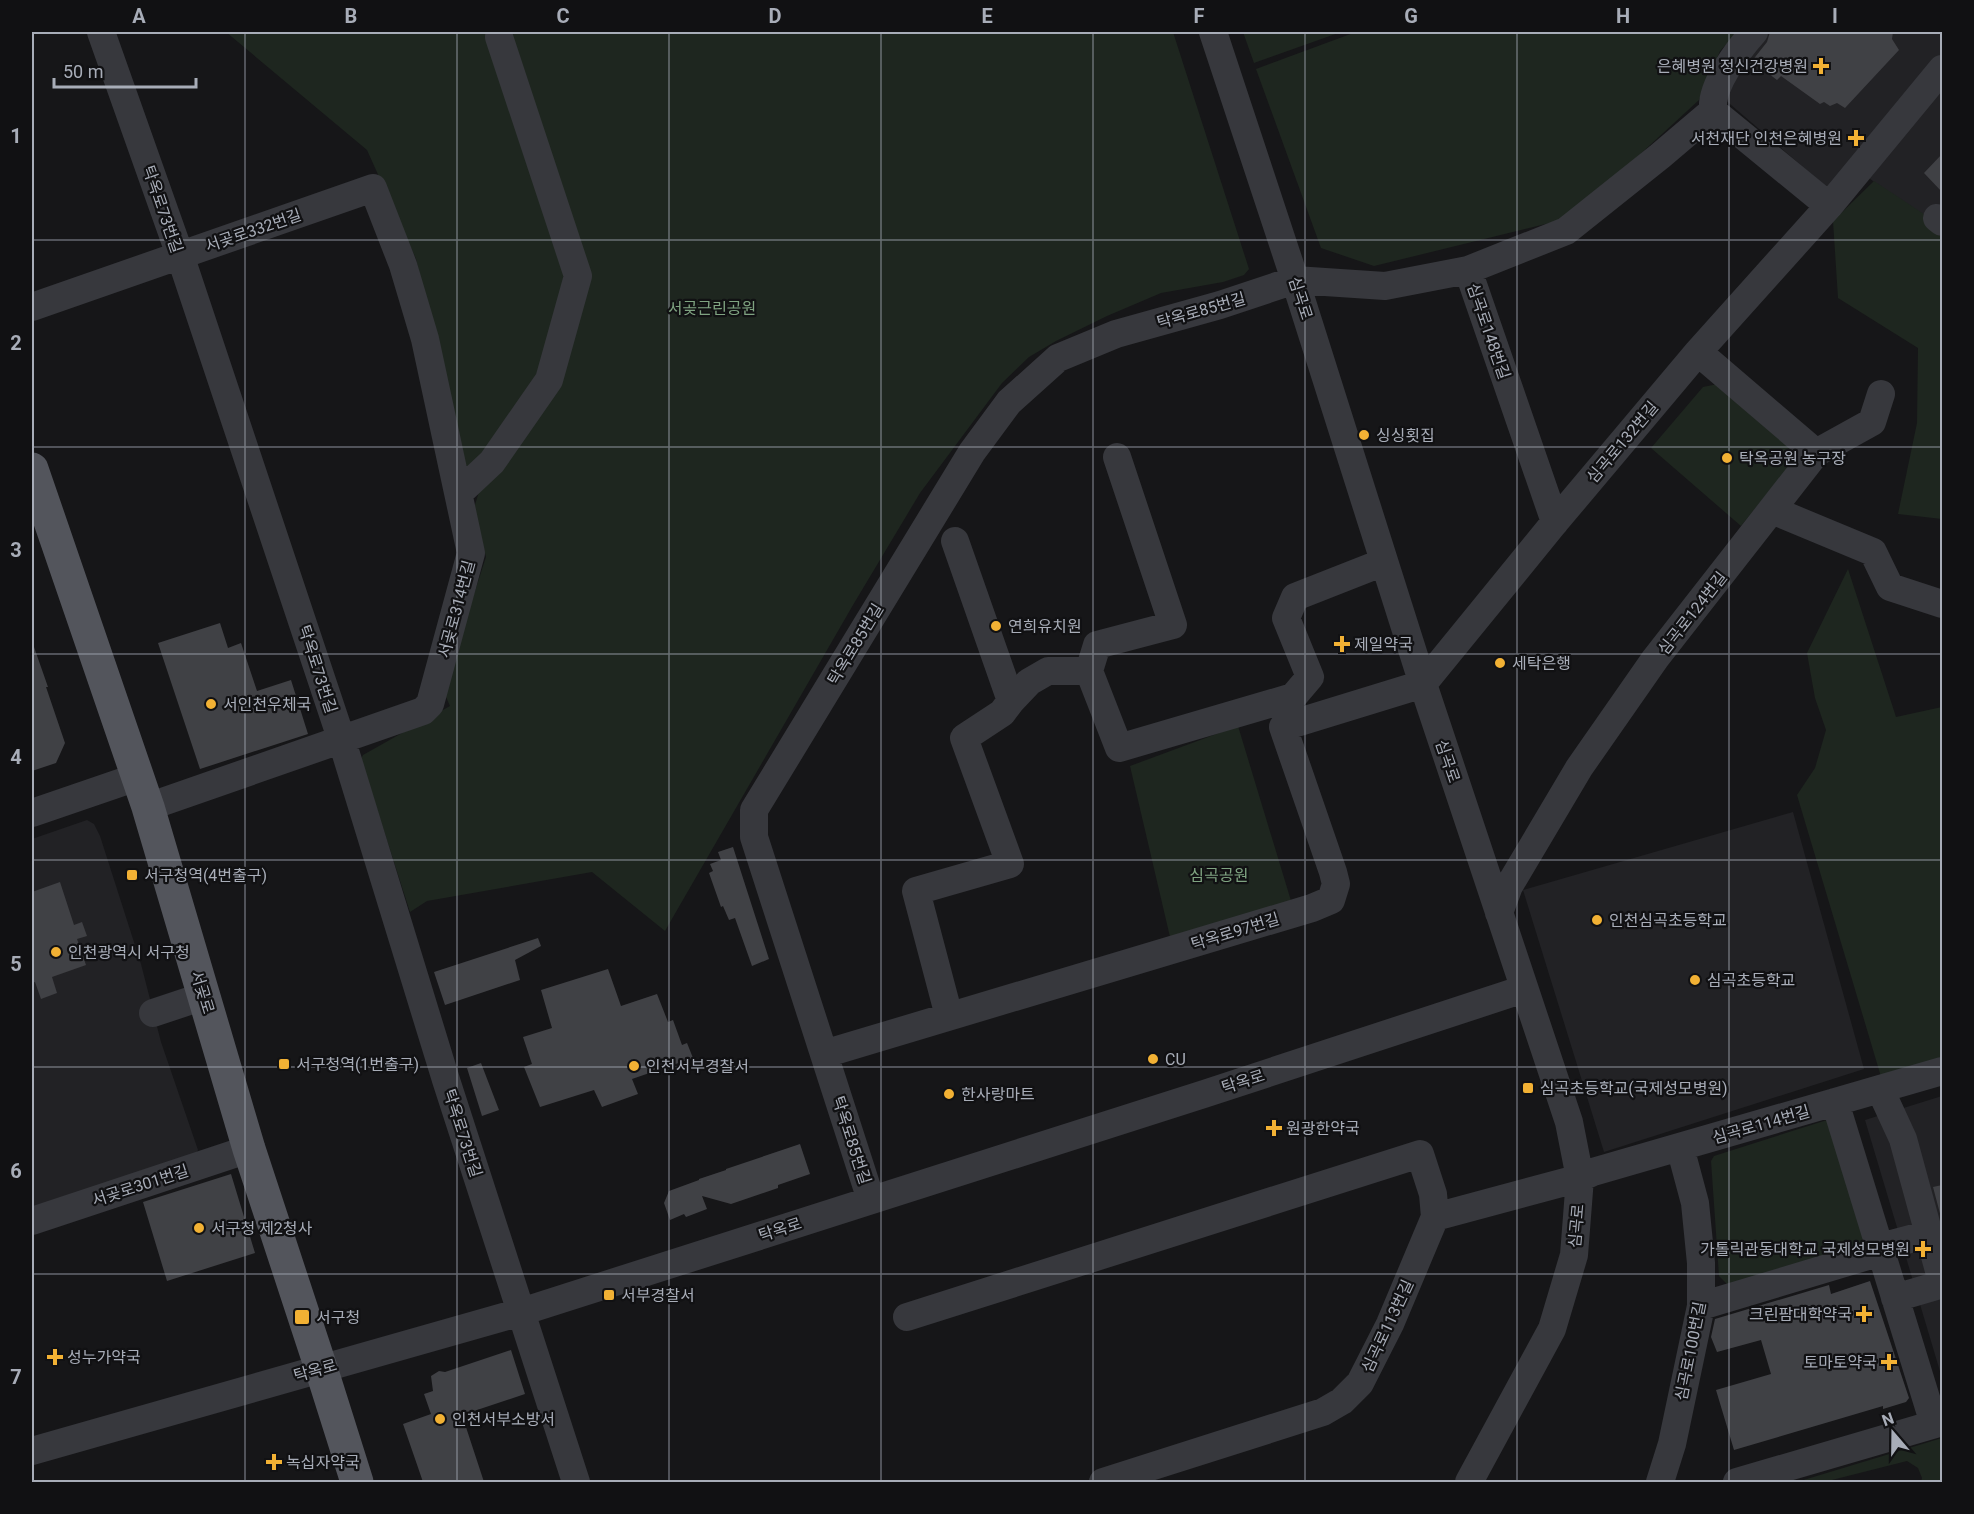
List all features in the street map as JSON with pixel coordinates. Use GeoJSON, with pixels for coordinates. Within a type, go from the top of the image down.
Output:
{"type":"FeatureCollection","features":[{"type":"Feature","properties":{"kind":"main road","name":"서곶로"},"geometry":{"type":"LineString","coordinates":[[32,469],[148,807],[249,1149],[357,1482]]}},
{"type":"Feature","properties":{"kind":"street","name":"탁옥로73번길"},"geometry":{"type":"LineString","coordinates":[[101,32],[180,255],[342,741],[446,1080],[576,1482]]}},
{"type":"Feature","properties":{"kind":"street","name":"심곡로"},"geometry":{"type":"LineString","coordinates":[[1213,32],[1295,280],[1423,684],[1569,1122],[1580,1178],[1574,1255],[1552,1329],[1469,1482]]}},
{"type":"Feature","properties":{"kind":"street"},"geometry":{"type":"LineString","coordinates":[[1754,32],[1733,56],[1712,101],[1713,111],[1829,206]]}},
{"type":"Feature","properties":{"kind":"street"},"geometry":{"type":"LineString","coordinates":[[459,493],[492,462],[549,380],[578,276],[500,37]]}},
{"type":"Feature","properties":{"kind":"street","name":"심곡로132번길"},"geometry":{"type":"LineString","coordinates":[[1423,684],[1698,352],[1829,206],[1942,69]]}},
{"type":"Feature","properties":{"kind":"street"},"geometry":{"type":"LineString","coordinates":[[1468,270],[1566,231],[1713,111]]}},
{"type":"Feature","properties":{"kind":"street","name":"서곶로332번길"},"geometry":{"type":"LineString","coordinates":[[32,307],[373,188]]}},
{"type":"Feature","properties":{"kind":"street","name":"서곶로314번길"},"geometry":{"type":"LineString","coordinates":[[148,807],[342,741],[423,711],[430,704],[471,553],[425,339],[403,265],[373,188]]}},
{"type":"Feature","properties":{"kind":"street","name":"심곡로148번길"},"geometry":{"type":"LineString","coordinates":[[1295,280],[1385,286],[1468,270],[1555,522]]}},
{"type":"Feature","properties":{"kind":"street","name":"탁옥로85번길"},"geometry":{"type":"LineString","coordinates":[[871,1200],[754,837],[754,810],[972,452],[1009,402],[1058,358],[1116,334],[1221,305],[1295,280]]}},
{"type":"Feature","properties":{"kind":"street"},"geometry":{"type":"LineString","coordinates":[[1698,352],[1816,453],[1872,422],[1881,394]]}},
{"type":"Feature","properties":{"kind":"street","name":"심곡로124번길"},"geometry":{"type":"LineString","coordinates":[[1499,913],[1509,886],[1579,768],[1655,659],[1816,453]]}},
{"type":"Feature","properties":{"kind":"street"},"geometry":{"type":"LineString","coordinates":[[1117,457],[1173,625],[1097,645],[1089,671],[1119,747],[1293,697],[1310,677],[1286,618],[1295,597],[1384,562]]}},
{"type":"Feature","properties":{"kind":"street"},"geometry":{"type":"LineString","coordinates":[[1772,510],[1873,552],[1890,587],[1942,604]]}},
{"type":"Feature","properties":{"kind":"street"},"geometry":{"type":"LineString","coordinates":[[955,541],[1011,701]]}},
{"type":"Feature","properties":{"kind":"street"},"geometry":{"type":"LineString","coordinates":[[949,1016],[916,891],[1010,864],[964,738],[1002,712],[1029,682],[1048,671],[1089,671]]}},
{"type":"Feature","properties":{"kind":"street","name":"탁옥로97번길"},"geometry":{"type":"LineString","coordinates":[[824,1054],[1165,953],[1312,908],[1331,900],[1336,884],[1333,872],[1283,728],[1423,684]]}},
{"type":"Feature","properties":{"kind":"street"},"geometry":{"type":"LineString","coordinates":[[32,813],[137,777]]}},
{"type":"Feature","properties":{"kind":"street","name":"탁옥로"},"geometry":{"type":"LineString","coordinates":[[32,1451],[521,1312],[1524,989]]}},
{"type":"Feature","properties":{"kind":"street"},"geometry":{"type":"LineString","coordinates":[[153,1013],[204,996]]}},
{"type":"Feature","properties":{"kind":"street","name":"심곡로114번길"},"geometry":{"type":"LineString","coordinates":[[1580,1178],[1593,1172],[1942,1071]]}},
{"type":"Feature","properties":{"kind":"street"},"geometry":{"type":"LineString","coordinates":[[1893,1086],[1903,1139],[1941,1278],[1936,1286],[1895,1298]]}},
{"type":"Feature","properties":{"kind":"street"},"geometry":{"type":"LineString","coordinates":[[1737,1482],[1938,1423],[1895,1298],[1835,1102]]}},
{"type":"Feature","properties":{"kind":"street","name":"심곡로100번길"},"geometry":{"type":"LineString","coordinates":[[1660,1482],[1672,1444],[1701,1306],[1701,1263],[1695,1203],[1680,1147]]}},
{"type":"Feature","properties":{"kind":"street","name":"서곶로301번길"},"geometry":{"type":"LineString","coordinates":[[32,1221],[249,1149]]}},
{"type":"Feature","properties":{"kind":"street"},"geometry":{"type":"LineString","coordinates":[[907,1317],[1420,1154],[1432,1194],[1435,1217],[1580,1178]]}},
{"type":"Feature","properties":{"kind":"street","name":"심곡로113번길"},"geometry":{"type":"LineString","coordinates":[[1103,1482],[1169,1473],[1323,1412],[1342,1401],[1360,1383],[1390,1324],[1435,1217]]}},
{"type":"Feature","properties":{"kind":"street"},"geometry":{"type":"LineString","coordinates":[[1701,1306],[1929,1234]]}},
{"type":"Feature","properties":{"kind":"shaded area","name":"서천재단 인천은혜병원"},"geometry":{"type":"Polygon","coordinates":[[[1743,32],[1942,32],[1942,234],[1869,178],[1846,204],[1723,98],[1743,32]]]}},
{"type":"Feature","properties":{"kind":"shaded area","name":"심곡초등학교"},"geometry":{"type":"Polygon","coordinates":[[[1793,812],[1864,1069],[1604,1152],[1523,890],[1793,812]]]}},
{"type":"Feature","properties":{"kind":"shaded area"},"geometry":{"type":"Polygon","coordinates":[[[87,820],[94,824],[100,836],[141,964],[161,1042],[198,1150],[192,1160],[32,1209],[32,839],[87,820]]]}},
{"type":"Feature","properties":{"kind":"shaded area","name":"가톨릭관동대학교 국제성모병원"},"geometry":{"type":"Polygon","coordinates":[[[1942,1096],[1942,1378],[1865,1120],[1942,1096]]]}},
{"type":"Feature","properties":{"kind":"green space","name":"서곶근린공원"},"geometry":{"type":"Polygon","coordinates":[[[226,32],[1173,32],[1249,269],[1244,275],[1223,282],[1161,293],[1107,316],[1029,357],[1002,383],[920,493],[665,931],[592,872],[427,901],[410,912],[361,759],[363,755],[450,706],[443,690],[486,557],[474,508],[482,482],[463,462],[416,259],[367,150],[226,32]]]}},
{"type":"Feature","properties":{"kind":"green space"},"geometry":{"type":"Polygon","coordinates":[[[1243,32],[1341,32],[1254,63],[1243,32]]]}},
{"type":"Feature","properties":{"kind":"green space"},"geometry":{"type":"Polygon","coordinates":[[[1356,32],[1738,32],[1720,51],[1699,100],[1611,181],[1558,221],[1374,266],[1321,248],[1256,69],[1356,32]]]}},
{"type":"Feature","properties":{"kind":"green space"},"geometry":{"type":"Polygon","coordinates":[[[1874,181],[1942,226],[1942,519],[1898,514],[1917,423],[1918,348],[1838,298],[1833,221],[1874,181]]]}},
{"type":"Feature","properties":{"kind":"green space"},"geometry":{"type":"Polygon","coordinates":[[[1718,384],[1792,447],[1796,458],[1741,526],[1651,448],[1703,387],[1718,384]]]}},
{"type":"Feature","properties":{"kind":"green space"},"geometry":{"type":"Polygon","coordinates":[[[1848,569],[1896,717],[1942,707],[1942,1062],[1882,1080],[1797,795],[1815,768],[1826,730],[1815,698],[1807,653],[1848,569]]]}},
{"type":"Feature","properties":{"kind":"green space","name":"심곡공원"},"geometry":{"type":"Polygon","coordinates":[[[1238,726],[1295,914],[1174,954],[1130,766],[1238,726]]]}},
{"type":"Feature","properties":{"kind":"green space"},"geometry":{"type":"Polygon","coordinates":[[[1827,1120],[1869,1242],[1732,1289],[1719,1276],[1711,1161],[1714,1156],[1827,1120]]]}},
{"type":"Feature","properties":{"kind":"green space"},"geometry":{"type":"Polygon","coordinates":[[[1942,1438],[1942,1482],[1921,1482],[1922,1478],[1918,1468],[1907,1461],[1824,1482],[1797,1482],[1942,1438]]]}},
{"type":"Feature","properties":{"kind":"building","name":"은혜병원 정신건강병원"},"geometry":{"type":"Polygon","coordinates":[[[1770,32],[1893,32],[1892,39],[1899,50],[1845,108],[1837,103],[1830,106],[1824,102],[1820,104],[1781,76],[1777,80],[1752,61],[1767,42],[1770,32]]]}},
{"type":"Feature","properties":{"kind":"building"},"geometry":{"type":"Polygon","coordinates":[[[1942,154],[1942,192],[1924,173],[1942,154]]]}},
{"type":"Feature","properties":{"kind":"building"},"geometry":{"type":"Polygon","coordinates":[[[220,623],[228,648],[241,643],[257,691],[291,680],[308,734],[200,769],[158,643],[220,623]]]}},
{"type":"Feature","properties":{"kind":"building"},"geometry":{"type":"Polygon","coordinates":[[[32,647],[34,647],[48,687],[46,687],[65,743],[56,763],[32,771],[32,647]]]}},
{"type":"Feature","properties":{"kind":"building"},"geometry":{"type":"Polygon","coordinates":[[[733,847],[769,959],[752,966],[735,918],[729,920],[723,906],[721,907],[709,873],[713,871],[710,864],[721,860],[718,852],[733,847]]]}},
{"type":"Feature","properties":{"kind":"building","name":"인천광역시 서구청"},"geometry":{"type":"Polygon","coordinates":[[[60,882],[74,925],[82,922],[87,936],[77,939],[86,965],[52,977],[57,993],[41,999],[35,982],[32,983],[32,892],[60,882]]]}},
{"type":"Feature","properties":{"kind":"building"},"geometry":{"type":"Polygon","coordinates":[[[538,938],[541,946],[515,960],[520,980],[445,1005],[434,972],[538,938]]]}},
{"type":"Feature","properties":{"kind":"building"},"geometry":{"type":"Polygon","coordinates":[[[608,969],[621,1006],[657,994],[668,1022],[673,1020],[682,1045],[687,1043],[693,1058],[632,1079],[638,1094],[602,1107],[594,1090],[540,1107],[524,1067],[532,1064],[523,1037],[552,1028],[541,990],[608,969]]]}},
{"type":"Feature","properties":{"kind":"building"},"geometry":{"type":"Polygon","coordinates":[[[481,1063],[499,1110],[482,1116],[467,1068],[481,1063]]]}},
{"type":"Feature","properties":{"kind":"building"},"geometry":{"type":"Polygon","coordinates":[[[800,1144],[810,1174],[731,1204],[702,1196],[707,1209],[670,1220],[664,1203],[669,1191],[800,1144]]]}},
{"type":"Feature","properties":{"kind":"building","name":"서구청 제2청사"},"geometry":{"type":"Polygon","coordinates":[[[231,1174],[255,1253],[167,1281],[143,1202],[231,1174]]]}},
{"type":"Feature","properties":{"kind":"building"},"geometry":{"type":"Polygon","coordinates":[[[1942,1185],[1942,1221],[1933,1187],[1942,1185]]]}},
{"type":"Feature","properties":{"kind":"building"},"geometry":{"type":"Polygon","coordinates":[[[1870,1281],[1909,1398],[1906,1402],[1883,1409],[1883,1406],[1734,1450],[1716,1390],[1771,1374],[1761,1340],[1717,1352],[1711,1337],[1715,1319],[1829,1285],[1831,1294],[1870,1281]]]}},
{"type":"Feature","properties":{"kind":"building","name":"인천서부소방서"},"geometry":{"type":"Polygon","coordinates":[[[511,1350],[525,1394],[462,1415],[484,1482],[423,1482],[403,1424],[431,1414],[424,1394],[433,1391],[431,1376],[439,1371],[445,1372],[511,1350]]]}},
{"type":"Feature","properties":{"kind":"place","name":"은혜병원 정신건강병원"},"geometry":{"type":"Point","coordinates":[1821,66]}},
{"type":"Feature","properties":{"kind":"place","name":"서천재단 인천은혜병원"},"geometry":{"type":"Point","coordinates":[1856,138]}},
{"type":"Feature","properties":{"kind":"place","name":"싱싱횟집"},"geometry":{"type":"Point","coordinates":[1364,435]}},
{"type":"Feature","properties":{"kind":"place","name":"탁옥공원 농구장"},"geometry":{"type":"Point","coordinates":[1727,458]}},
{"type":"Feature","properties":{"kind":"place","name":"연희유치원"},"geometry":{"type":"Point","coordinates":[996,626]}},
{"type":"Feature","properties":{"kind":"place","name":"제일약국"},"geometry":{"type":"Point","coordinates":[1342,644]}},
{"type":"Feature","properties":{"kind":"place","name":"세탁은행"},"geometry":{"type":"Point","coordinates":[1500,663]}},
{"type":"Feature","properties":{"kind":"place","name":"서인천우체국"},"geometry":{"type":"Point","coordinates":[211,704]}},
{"type":"Feature","properties":{"kind":"place","name":"서구청역(4번출구)"},"geometry":{"type":"Point","coordinates":[132,875]}},
{"type":"Feature","properties":{"kind":"place","name":"인천심곡초등학교"},"geometry":{"type":"Point","coordinates":[1597,920]}},
{"type":"Feature","properties":{"kind":"place","name":"인천광역시 서구청"},"geometry":{"type":"Point","coordinates":[56,952]}},
{"type":"Feature","properties":{"kind":"place","name":"심곡초등학교"},"geometry":{"type":"Point","coordinates":[1695,980]}},
{"type":"Feature","properties":{"kind":"place","name":"CU"},"geometry":{"type":"Point","coordinates":[1153,1059]}},
{"type":"Feature","properties":{"kind":"place","name":"서구청역(1번출구)"},"geometry":{"type":"Point","coordinates":[284,1064]}},
{"type":"Feature","properties":{"kind":"place","name":"인천서부경찰서"},"geometry":{"type":"Point","coordinates":[634,1066]}},
{"type":"Feature","properties":{"kind":"place","name":"심곡초등학교(국제성모병원)"},"geometry":{"type":"Point","coordinates":[1528,1088]}},
{"type":"Feature","properties":{"kind":"place","name":"한사랑마트"},"geometry":{"type":"Point","coordinates":[949,1094]}},
{"type":"Feature","properties":{"kind":"place","name":"원광한약국"},"geometry":{"type":"Point","coordinates":[1274,1128]}},
{"type":"Feature","properties":{"kind":"place","name":"서구청 제2청사"},"geometry":{"type":"Point","coordinates":[199,1228]}},
{"type":"Feature","properties":{"kind":"place","name":"가톨릭관동대학교 국제성모병원"},"geometry":{"type":"Point","coordinates":[1923,1249]}},
{"type":"Feature","properties":{"kind":"place","name":"서부경찰서"},"geometry":{"type":"Point","coordinates":[609,1295]}},
{"type":"Feature","properties":{"kind":"place","name":"크린팜대학약국"},"geometry":{"type":"Point","coordinates":[1864,1314]}},
{"type":"Feature","properties":{"kind":"place","name":"서구청"},"geometry":{"type":"Point","coordinates":[302,1317]}},
{"type":"Feature","properties":{"kind":"place","name":"성누가약국"},"geometry":{"type":"Point","coordinates":[55,1357]}},
{"type":"Feature","properties":{"kind":"place","name":"토마토약국"},"geometry":{"type":"Point","coordinates":[1889,1362]}},
{"type":"Feature","properties":{"kind":"place","name":"인천서부소방서"},"geometry":{"type":"Point","coordinates":[440,1419]}},
{"type":"Feature","properties":{"kind":"place","name":"녹십자약국"},"geometry":{"type":"Point","coordinates":[274,1462]}}]}
